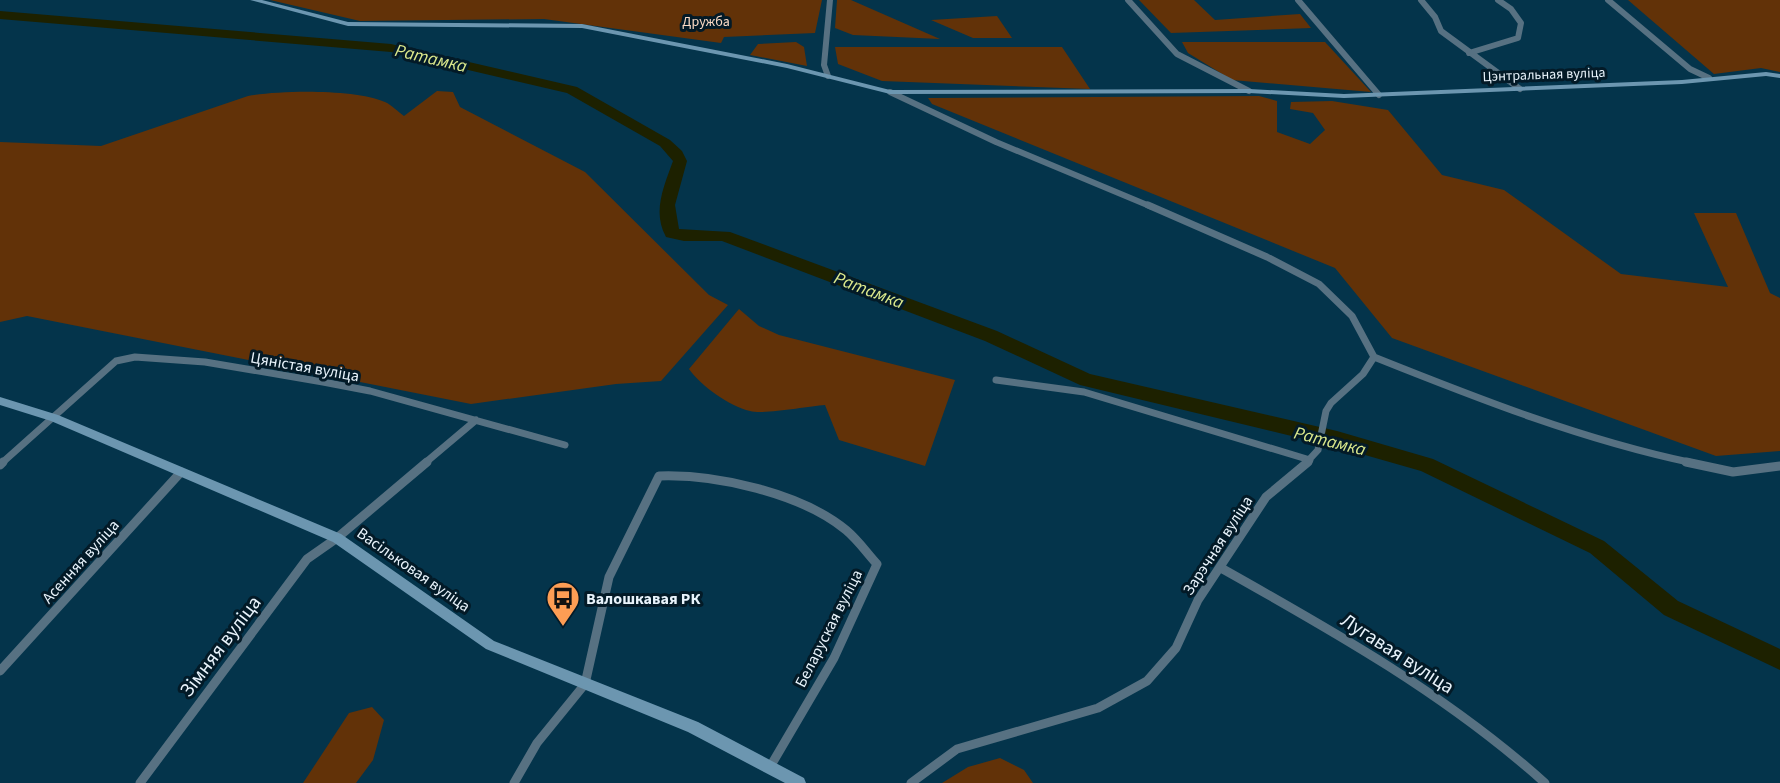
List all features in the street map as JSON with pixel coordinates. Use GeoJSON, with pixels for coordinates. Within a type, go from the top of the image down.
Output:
{"type":"FeatureCollection","features":[{"type":"Feature","properties":{"kind":"street","name":"Цэнтральная вуліца"},"geometry":{"type":"LineString","coordinates":[[254,0],[348,24],[582,26],[828,76],[890,92],[1249,91],[1344,96],[1682,82],[1766,74],[1780,76]]}},
{"type":"Feature","properties":{"kind":"street"},"geometry":{"type":"LineString","coordinates":[[828,76],[824,65],[830,0]]}},
{"type":"Feature","properties":{"kind":"street"},"geometry":{"type":"LineString","coordinates":[[1128,0],[1145,16],[1177,54],[1249,91]]}},
{"type":"Feature","properties":{"kind":"street"},"geometry":{"type":"LineString","coordinates":[[1298,0],[1379,95]]}},
{"type":"Feature","properties":{"kind":"street"},"geometry":{"type":"LineString","coordinates":[[1422,0],[1435,17],[1441,31],[1520,89]]}},
{"type":"Feature","properties":{"kind":"street"},"geometry":{"type":"LineString","coordinates":[[1469,52],[1478,47],[1504,45],[1518,38],[1521,23],[1511,9],[1498,0]]}},
{"type":"Feature","properties":{"kind":"street"},"geometry":{"type":"LineString","coordinates":[[1608,0],[1690,69],[1709,78]]}},
{"type":"Feature","properties":{"kind":"street"},"geometry":{"type":"LineString","coordinates":[[890,92],[952,123],[1163,211],[1319,284],[1339,300],[1352,317],[1367,340],[1374,357],[1497,406],[1613,445],[1733,472],[1780,466]]}},
{"type":"Feature","properties":{"kind":"street","name":"Цяністая вуліца"},"geometry":{"type":"LineString","coordinates":[[0,465],[37,429],[54,418],[116,361],[135,357],[205,362],[370,390],[566,445]]}},
{"type":"Feature","properties":{"kind":"street","name":"Зарэчная вуліца"},"geometry":{"type":"LineString","coordinates":[[910,783],[939,759],[957,749],[1098,708],[1147,681],[1176,648],[1198,600],[1266,497],[1311,460],[1318,450],[1323,423],[1331,403],[1363,374],[1374,357]]}},
{"type":"Feature","properties":{"kind":"street"},"geometry":{"type":"LineString","coordinates":[[996,380],[1084,392],[1311,460]]}},
{"type":"Feature","properties":{"kind":"street","name":"Васільковая вуліца"},"geometry":{"type":"LineString","coordinates":[[0,401],[54,418],[337,537],[490,645],[693,727],[799,783]]}},
{"type":"Feature","properties":{"kind":"street","name":"Зімняя вуліца"},"geometry":{"type":"LineString","coordinates":[[140,783],[307,558],[337,537],[476,420]]}},
{"type":"Feature","properties":{"kind":"street","name":"Асенняя вуліца"},"geometry":{"type":"LineString","coordinates":[[0,671],[182,472]]}},
{"type":"Feature","properties":{"kind":"street","name":"Беларуская вуліца"},"geometry":{"type":"LineString","coordinates":[[585,684],[609,577],[659,476],[679,473],[730,481],[794,502],[845,529],[877,564],[834,658],[770,767]]}},
{"type":"Feature","properties":{"kind":"street","name":"Лугавая вуліца"},"geometry":{"type":"LineString","coordinates":[[1221,568],[1326,627],[1425,690],[1519,758],[1545,783]]}},
{"type":"Feature","properties":{"kind":"street"},"geometry":{"type":"LineString","coordinates":[[514,783],[537,743],[585,684]]}},
{"type":"Feature","properties":{"kind":"green space","name":"Дружба"},"geometry":{"type":"Polygon","coordinates":[[[270,0],[822,0],[815,33],[724,37],[721,43],[544,19],[360,21],[270,0]]]}},
{"type":"Feature","properties":{"kind":"green space"},"geometry":{"type":"Polygon","coordinates":[[[837,0],[851,0],[940,39],[853,35],[835,28],[837,0]]]}},
{"type":"Feature","properties":{"kind":"green space"},"geometry":{"type":"Polygon","coordinates":[[[1139,0],[1194,0],[1215,20],[1300,14],[1311,28],[1171,33],[1139,0]]]}},
{"type":"Feature","properties":{"kind":"green space"},"geometry":{"type":"Polygon","coordinates":[[[1628,0],[1780,0],[1780,72],[1761,68],[1714,74],[1628,0]]]}},
{"type":"Feature","properties":{"kind":"green space"},"geometry":{"type":"Polygon","coordinates":[[[997,16],[1012,38],[973,38],[931,20],[997,16]]]}},
{"type":"Feature","properties":{"kind":"green space"},"geometry":{"type":"Polygon","coordinates":[[[796,42],[804,47],[807,66],[750,55],[758,44],[796,42]]]}},
{"type":"Feature","properties":{"kind":"green space"},"geometry":{"type":"Polygon","coordinates":[[[1182,42],[1325,42],[1371,92],[1232,80],[1188,53],[1182,42]]]}},
{"type":"Feature","properties":{"kind":"green space"},"geometry":{"type":"Polygon","coordinates":[[[835,47],[1062,47],[1090,89],[882,81],[838,64],[835,47]]]}},
{"type":"Feature","properties":{"kind":"green space"},"geometry":{"type":"Polygon","coordinates":[[[437,91],[453,92],[460,107],[585,172],[709,295],[728,305],[661,381],[616,384],[471,404],[27,316],[0,322],[0,142],[101,146],[248,96],[279,93],[318,92],[356,95],[388,103],[404,116],[437,91]]]}},
{"type":"Feature","properties":{"kind":"green space"},"geometry":{"type":"Polygon","coordinates":[[[1259,96],[1277,101],[1277,132],[1310,144],[1325,130],[1313,113],[1290,109],[1291,102],[1332,101],[1388,110],[1442,175],[1504,190],[1621,274],[1728,287],[1694,213],[1736,213],[1770,293],[1780,298],[1780,451],[1716,456],[1392,338],[1335,268],[932,104],[928,98],[1259,96]]]}},
{"type":"Feature","properties":{"kind":"green space"},"geometry":{"type":"Polygon","coordinates":[[[739,309],[759,326],[779,335],[955,380],[925,466],[839,440],[825,405],[775,411],[750,411],[733,405],[708,388],[689,369],[739,309]]]}},
{"type":"Feature","properties":{"kind":"green space"},"geometry":{"type":"Polygon","coordinates":[[[372,707],[384,720],[373,760],[356,783],[303,783],[349,713],[372,707]]]}},
{"type":"Feature","properties":{"kind":"green space"},"geometry":{"type":"Polygon","coordinates":[[[1000,758],[1024,770],[1033,783],[942,783],[968,767],[1000,758]]]}},
{"type":"Feature","properties":{"kind":"waterway","name":"Ратамка"},"geometry":{"type":"LineString","coordinates":[[0,15],[391,48],[572,90],[665,143],[677,154],[680,161],[667,205],[672,233],[724,236],[991,336],[1086,380],[1337,439],[1426,465],[1597,547],[1671,608],[1780,660]]}},
{"type":"Feature","properties":{"kind":"place","name":"Валошкавая РК"},"geometry":{"type":"Point","coordinates":[563,627]}}]}
